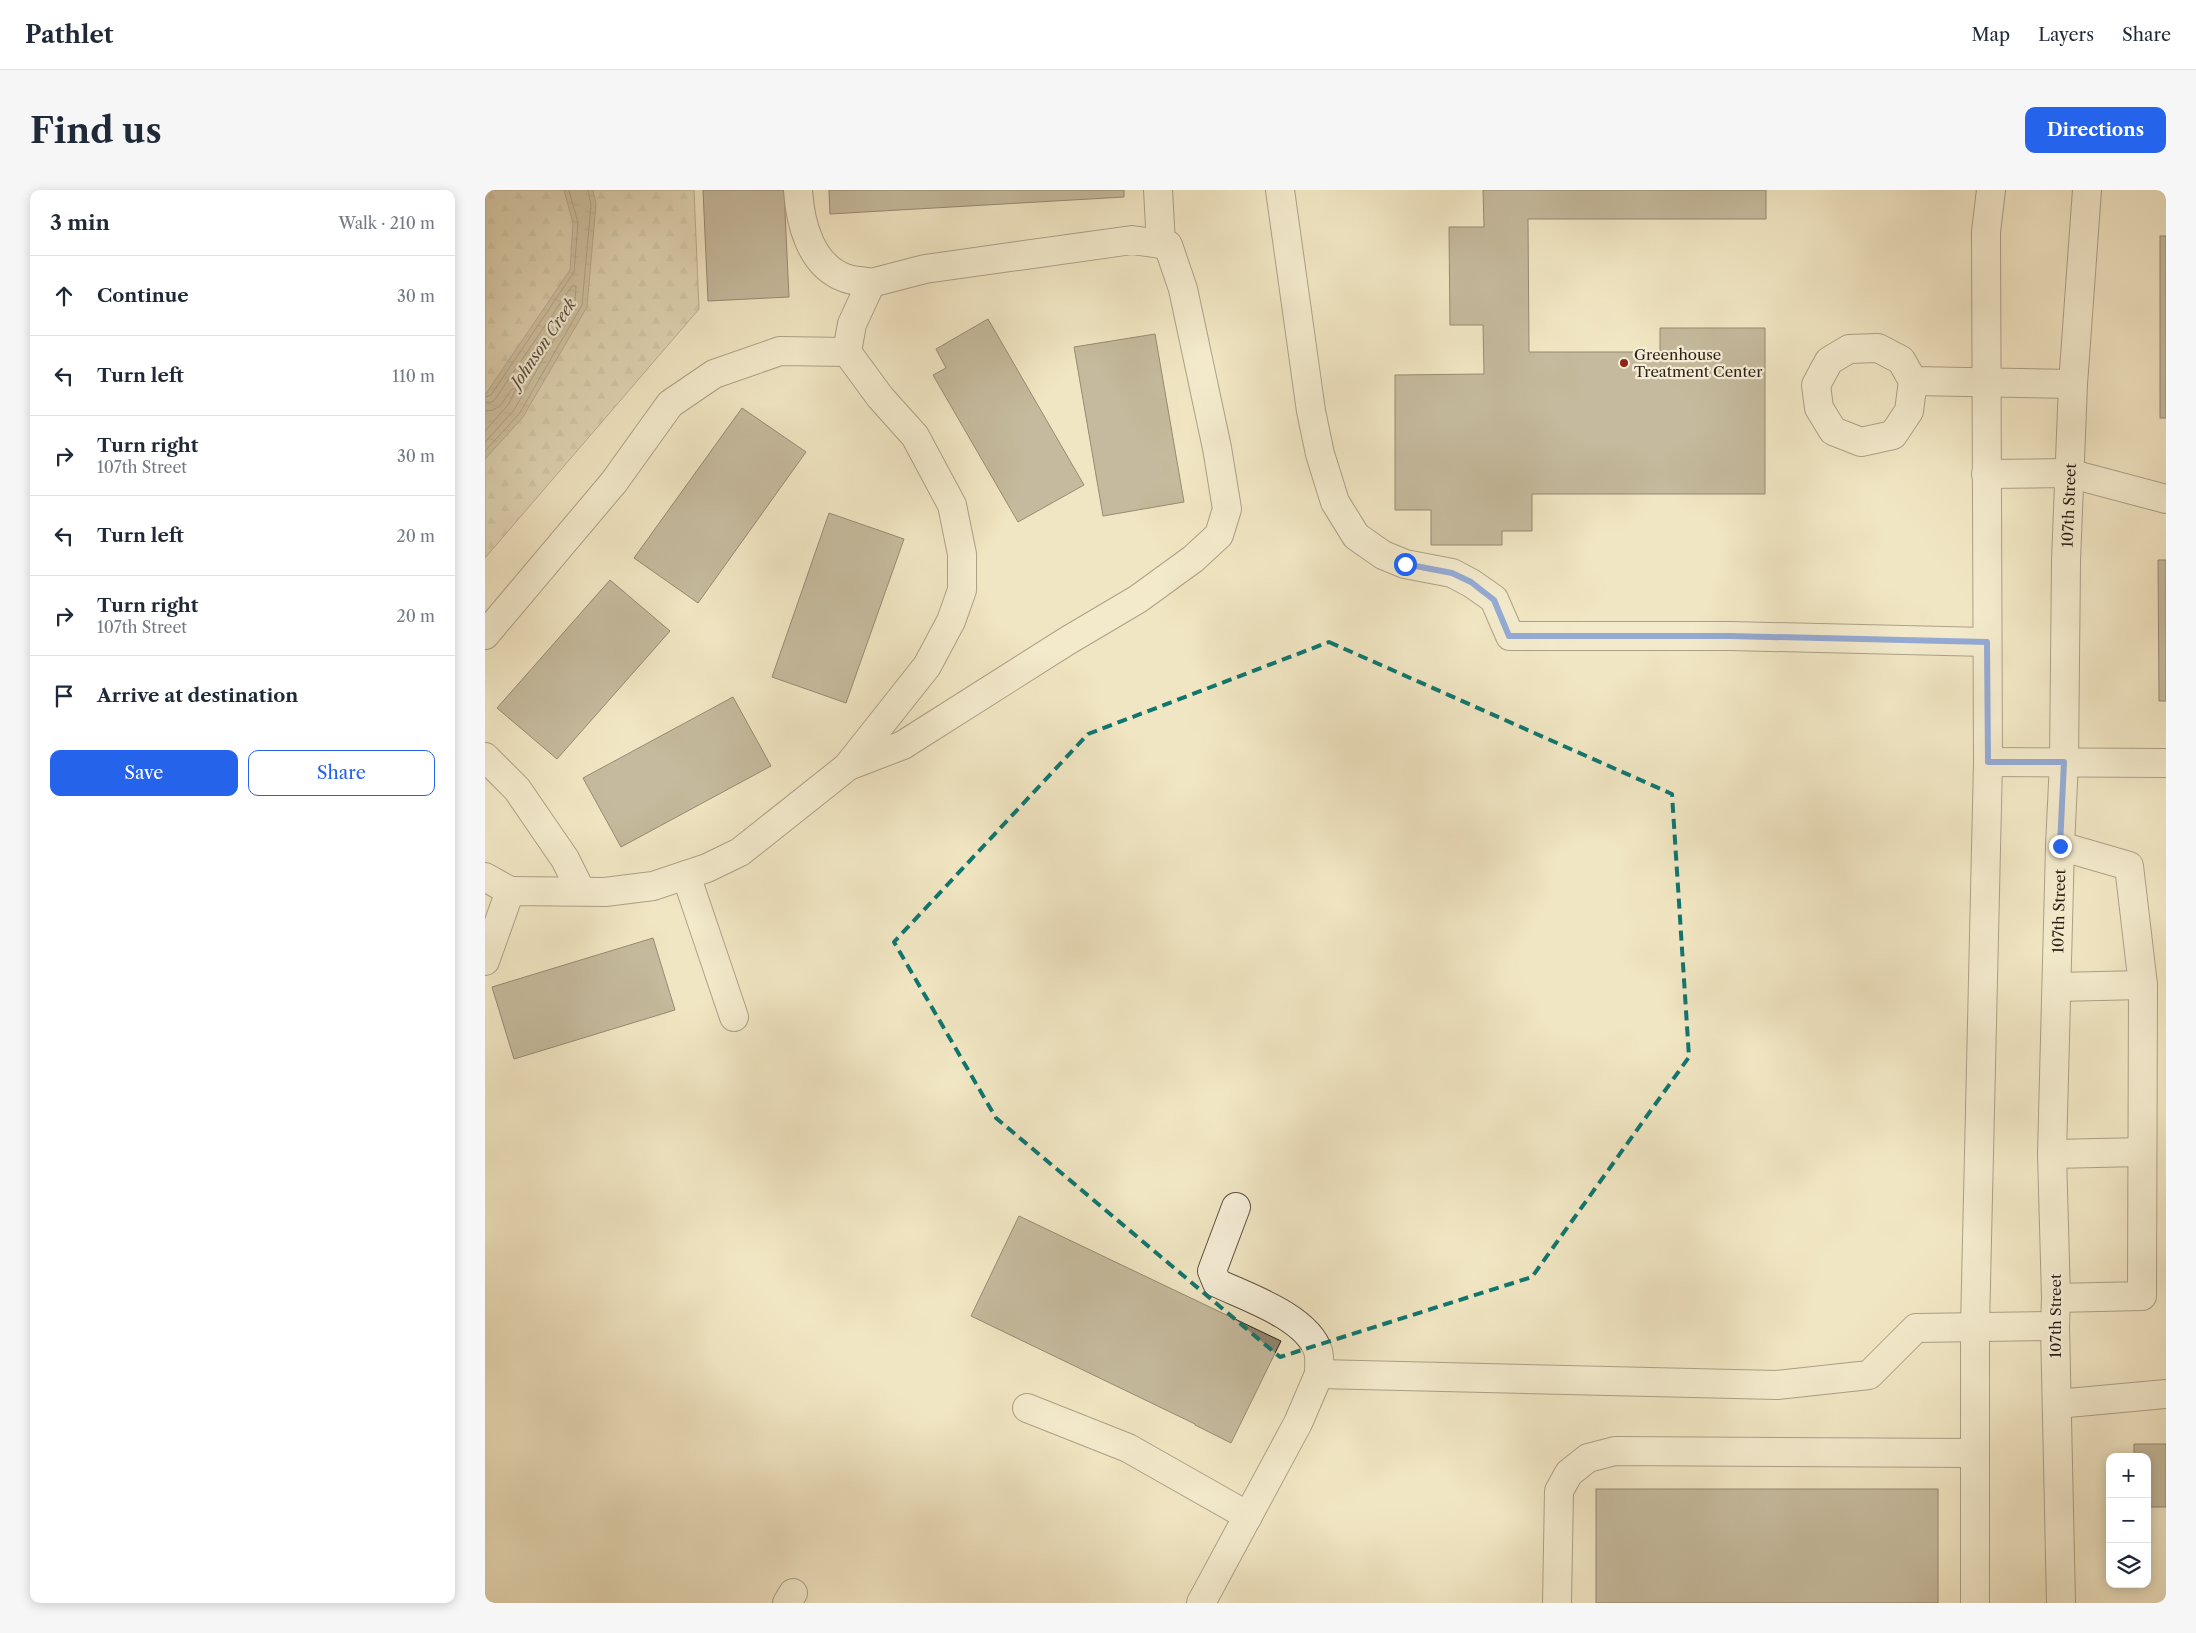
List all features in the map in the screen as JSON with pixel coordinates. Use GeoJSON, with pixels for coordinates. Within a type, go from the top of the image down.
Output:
{"type":"FeatureCollection","features":[{"type":"Feature","properties":{"kind":"street"},"geometry":{"type":"LineString","coordinates":[[798,190],[799,209],[807,242],[824,264],[843,277],[871,283],[925,269],[1132,240],[1168,245],[1183,289],[1217,448],[1227,510],[1219,535],[1193,559],[1138,599],[1067,641],[903,745],[847,767]]}},
{"type":"Feature","properties":{"kind":"street"},"geometry":{"type":"LineString","coordinates":[[1158,190],[1161,244]]}},
{"type":"Feature","properties":{"kind":"street"},"geometry":{"type":"LineString","coordinates":[[1280,190],[1311,411],[1320,454],[1335,502],[1356,536],[1383,555],[1405,564],[1452,573],[1471,582],[1494,600],[1509,636],[1730,636],[1987,642]]}},
{"type":"Feature","properties":{"kind":"street"},"geometry":{"type":"LineString","coordinates":[[1975,1603],[1975,1327],[1988,762],[1986,232],[1991,190]]}},
{"type":"Feature","properties":{"kind":"street","name":"107th Street"},"geometry":{"type":"LineString","coordinates":[[2061,1603],[2052,1154],[2064,762],[2065,561],[2073,384],[2087,190]]}},
{"type":"Feature","properties":{"kind":"street"},"geometry":{"type":"LineString","coordinates":[[485,877],[510,891],[605,892],[653,886],[707,868],[740,852],[847,767],[927,666],[951,621],[961,590],[962,554],[952,504],[915,436],[881,397],[847,352],[852,324],[871,283]]}},
{"type":"Feature","properties":{"kind":"street"},"geometry":{"type":"LineString","coordinates":[[485,635],[614,482],[670,404],[714,374],[780,351],[847,352]]}},
{"type":"Feature","properties":{"kind":"street"},"geometry":{"type":"LineString","coordinates":[[1913,381],[2073,384]]}},
{"type":"Feature","properties":{"kind":"street"},"geometry":{"type":"LineString","coordinates":[[1986,474],[2069,473],[2166,499]]}},
{"type":"Feature","properties":{"kind":"street"},"geometry":{"type":"LineString","coordinates":[[485,757],[517,789],[565,859],[581,891]]}},
{"type":"Feature","properties":{"kind":"street"},"geometry":{"type":"LineString","coordinates":[[1988,762],[2166,763]]}},
{"type":"Feature","properties":{"kind":"street"},"geometry":{"type":"LineString","coordinates":[[2056,1298],[2141,1296],[2143,985],[2129,866],[2060,846]]}},
{"type":"Feature","properties":{"kind":"street"},"geometry":{"type":"LineString","coordinates":[[687,875],[734,1017]]}},
{"type":"Feature","properties":{"kind":"street"},"geometry":{"type":"LineString","coordinates":[[485,961],[510,891]]}},
{"type":"Feature","properties":{"kind":"street"},"geometry":{"type":"LineString","coordinates":[[2057,987],[2143,985]]}},
{"type":"Feature","properties":{"kind":"street"},"geometry":{"type":"LineString","coordinates":[[2052,1154],[2142,1152]]}},
{"type":"Feature","properties":{"kind":"street"},"geometry":{"type":"LineString","coordinates":[[1201,1603],[1298,1422],[1319,1374],[1319,1352],[1312,1338],[1285,1315],[1217,1283],[1212,1271],[1236,1207]]}},
{"type":"Feature","properties":{"kind":"street"},"geometry":{"type":"LineString","coordinates":[[1319,1374],[1777,1385],[1869,1375],[1917,1328],[2055,1326]]}},
{"type":"Feature","properties":{"kind":"street"},"geometry":{"type":"LineString","coordinates":[[2057,1404],[2166,1394]]}},
{"type":"Feature","properties":{"kind":"street"},"geometry":{"type":"LineString","coordinates":[[1027,1408],[1128,1448],[1247,1516]]}},
{"type":"Feature","properties":{"kind":"street"},"geometry":{"type":"LineString","coordinates":[[1557,1603],[1559,1491],[1569,1473],[1588,1458],[1615,1451],[1975,1453]]}},
{"type":"Feature","properties":{"kind":"highlighted area"},"geometry":{"type":"Polygon","coordinates":[[[1329,642],[1672,794],[1689,1057],[1532,1277],[1280,1357],[996,1118],[894,942],[1088,734],[1329,642]]]}},
{"type":"Feature","properties":{"kind":"green space"},"geometry":{"type":"Polygon","coordinates":[[[485,190],[694,190],[699,309],[485,558],[485,190]]]}},
{"type":"Feature","properties":{"kind":"water","name":"Johnson Creek"},"geometry":{"type":"Polygon","coordinates":[[[564,190],[593,190],[596,204],[587,307],[523,417],[485,459],[485,395],[570,270],[573,223],[564,190]]]}},
{"type":"Feature","properties":{"kind":"building"},"geometry":{"type":"Polygon","coordinates":[[[703,190],[784,190],[789,297],[708,301],[703,190]]]}},
{"type":"Feature","properties":{"kind":"building"},"geometry":{"type":"Polygon","coordinates":[[[829,190],[1124,190],[1124,197],[830,214],[829,190]]]}},
{"type":"Feature","properties":{"kind":"building","name":"Greenhouse Treatment Center"},"geometry":{"type":"Polygon","coordinates":[[[1483,190],[1766,190],[1766,219],[1528,219],[1529,352],[1660,352],[1660,328],[1765,328],[1765,494],[1532,494],[1532,531],[1502,531],[1502,545],[1431,545],[1431,510],[1395,510],[1395,375],[1484,374],[1483,325],[1450,325],[1449,227],[1484,227],[1483,190]]]}},
{"type":"Feature","properties":{"kind":"building"},"geometry":{"type":"Polygon","coordinates":[[[2160,236],[2166,236],[2166,418],[2160,418],[2160,236]]]}},
{"type":"Feature","properties":{"kind":"building"},"geometry":{"type":"Polygon","coordinates":[[[988,319],[1084,485],[1018,522],[933,375],[946,368],[936,349],[988,319]]]}},
{"type":"Feature","properties":{"kind":"building"},"geometry":{"type":"Polygon","coordinates":[[[1155,334],[1184,502],[1103,516],[1074,347],[1155,334]]]}},
{"type":"Feature","properties":{"kind":"building"},"geometry":{"type":"Polygon","coordinates":[[[742,408],[806,452],[698,603],[634,558],[742,408]]]}},
{"type":"Feature","properties":{"kind":"building"},"geometry":{"type":"Polygon","coordinates":[[[829,513],[904,539],[846,703],[772,677],[829,513]]]}},
{"type":"Feature","properties":{"kind":"building"},"geometry":{"type":"Polygon","coordinates":[[[2158,560],[2166,560],[2166,701],[2159,701],[2158,560]]]}},
{"type":"Feature","properties":{"kind":"building"},"geometry":{"type":"Polygon","coordinates":[[[610,580],[670,631],[557,759],[497,708],[610,580]]]}},
{"type":"Feature","properties":{"kind":"building"},"geometry":{"type":"Polygon","coordinates":[[[733,697],[771,766],[621,847],[583,778],[733,697]]]}},
{"type":"Feature","properties":{"kind":"building"},"geometry":{"type":"Polygon","coordinates":[[[653,938],[675,1010],[514,1059],[492,987],[653,938]]]}},
{"type":"Feature","properties":{"kind":"building"},"geometry":{"type":"Polygon","coordinates":[[[1019,1216],[1281,1341],[1231,1443],[971,1316],[1019,1216]]]}},
{"type":"Feature","properties":{"kind":"building"},"geometry":{"type":"Polygon","coordinates":[[[2134,1444],[2166,1444],[2166,1507],[2151,1507],[2151,1453],[2134,1453],[2134,1444]]]}},
{"type":"Feature","properties":{"kind":"building"},"geometry":{"type":"Polygon","coordinates":[[[1596,1489],[1938,1489],[1938,1603],[1596,1603],[1596,1489]]]}},
{"type":"Feature","properties":{"kind":"place","name":"Greenhouse Treatment Center"},"geometry":{"type":"Point","coordinates":[1624,363]}},
{"type":"Feature","properties":{"kind":"route"},"geometry":{"type":"LineString","coordinates":[[1405,564],[1452,573],[1471,582],[1494,600],[1509,636],[1730,636],[1987,642],[1988,762],[2064,762],[2060,846]]}}]}
